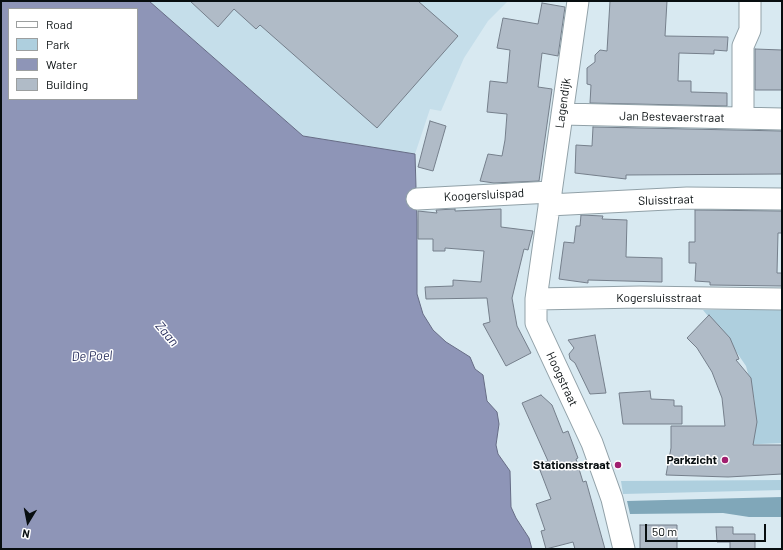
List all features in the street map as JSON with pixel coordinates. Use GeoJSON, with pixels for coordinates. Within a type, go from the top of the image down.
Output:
{"type":"FeatureCollection","features":[{"type":"Feature","properties":{"kind":"street","name":"Lagendijk"},"geometry":{"type":"LineString","coordinates":[[550,198],[578,1]]}},
{"type":"Feature","properties":{"kind":"street"},"geometry":{"type":"LineString","coordinates":[[743,118],[743,46],[750,30],[750,1]]}},
{"type":"Feature","properties":{"kind":"street","name":"Jan Bestevaerstraat"},"geometry":{"type":"LineString","coordinates":[[562,114],[782,119]]}},
{"type":"Feature","properties":{"kind":"street","name":"Koogersluispad"},"geometry":{"type":"LineString","coordinates":[[416,199],[550,198]]}},
{"type":"Feature","properties":{"kind":"street","name":"Sluisstraat"},"geometry":{"type":"LineString","coordinates":[[550,198],[782,199]]}},
{"type":"Feature","properties":{"kind":"street","name":"Hoogstraat"},"geometry":{"type":"LineString","coordinates":[[550,198],[536,299],[536,323],[592,443],[612,499],[624,549]]}},
{"type":"Feature","properties":{"kind":"street","name":"Kogersluisstraat"},"geometry":{"type":"LineString","coordinates":[[536,299],[640,297],[782,300]]}},
{"type":"Feature","properties":{"kind":"shaded area"},"geometry":{"type":"Polygon","coordinates":[[[149,1],[508,1],[488,21],[464,58],[441,111],[430,109],[415,154],[303,136],[149,1]]]}},
{"type":"Feature","properties":{"kind":"shaded area"},"geometry":{"type":"Polygon","coordinates":[[[782,497],[782,517],[749,517],[723,513],[630,514],[627,501],[782,497]]]}},
{"type":"Feature","properties":{"kind":"green space"},"geometry":{"type":"Polygon","coordinates":[[[703,310],[782,310],[782,443],[736,445],[756,426],[754,397],[746,366],[731,344],[703,310]]]}},
{"type":"Feature","properties":{"kind":"green space"},"geometry":{"type":"Polygon","coordinates":[[[782,480],[782,490],[623,494],[621,481],[782,480]]]}},
{"type":"Feature","properties":{"kind":"water"},"geometry":{"type":"Polygon","coordinates":[[[1,1],[149,1],[303,136],[415,154],[417,294],[423,314],[433,330],[446,342],[470,357],[475,369],[483,375],[487,401],[497,412],[499,424],[496,445],[498,454],[510,471],[511,507],[529,538],[532,549],[1,549],[1,1]]]}},
{"type":"Feature","properties":{"kind":"building"},"geometry":{"type":"Polygon","coordinates":[[[190,1],[418,1],[458,36],[377,128],[260,25],[256,29],[234,9],[218,27],[190,1]]]}},
{"type":"Feature","properties":{"kind":"building"},"geometry":{"type":"Polygon","coordinates":[[[610,1],[667,1],[665,36],[728,37],[727,51],[714,50],[714,54],[679,53],[678,81],[691,81],[691,92],[727,93],[727,106],[590,103],[591,85],[587,84],[587,68],[595,62],[595,55],[600,50],[607,51],[610,1]]]}},
{"type":"Feature","properties":{"kind":"building"},"geometry":{"type":"Polygon","coordinates":[[[542,3],[565,7],[558,56],[542,53],[538,87],[552,89],[539,181],[494,183],[480,181],[488,154],[502,156],[505,140],[507,114],[487,112],[490,81],[507,83],[510,50],[497,48],[503,18],[538,24],[542,3]]]}},
{"type":"Feature","properties":{"kind":"building"},"geometry":{"type":"Polygon","coordinates":[[[755,49],[782,50],[782,90],[755,90],[755,49]]]}},
{"type":"Feature","properties":{"kind":"building"},"geometry":{"type":"Polygon","coordinates":[[[430,121],[446,126],[433,171],[418,167],[430,121]]]}},
{"type":"Feature","properties":{"kind":"building"},"geometry":{"type":"Polygon","coordinates":[[[593,127],[782,131],[782,174],[626,175],[626,179],[575,173],[576,145],[592,146],[593,127]]]}},
{"type":"Feature","properties":{"kind":"building"},"geometry":{"type":"Polygon","coordinates":[[[455,209],[455,211],[501,209],[501,227],[533,231],[528,250],[524,249],[512,298],[517,326],[531,353],[506,366],[483,324],[490,322],[487,298],[426,299],[425,287],[453,286],[453,280],[481,282],[484,251],[445,248],[445,251],[433,251],[433,239],[418,239],[418,211],[437,213],[436,210],[455,209]]]}},
{"type":"Feature","properties":{"kind":"building"},"geometry":{"type":"Polygon","coordinates":[[[695,210],[782,211],[782,233],[778,233],[777,273],[782,273],[782,286],[710,285],[710,282],[695,281],[696,263],[689,263],[689,242],[695,242],[695,210]]]}},
{"type":"Feature","properties":{"kind":"building"},"geometry":{"type":"Polygon","coordinates":[[[581,215],[603,216],[602,219],[627,220],[626,257],[662,258],[662,282],[588,280],[588,283],[559,279],[564,242],[574,243],[576,226],[580,226],[581,215]]]}},
{"type":"Feature","properties":{"kind":"building"},"geometry":{"type":"Polygon","coordinates":[[[709,315],[730,338],[739,359],[736,360],[751,378],[757,422],[753,445],[782,445],[782,474],[728,477],[666,475],[671,448],[671,426],[725,426],[722,398],[712,372],[697,348],[687,338],[709,315]]]}},
{"type":"Feature","properties":{"kind":"building"},"geometry":{"type":"Polygon","coordinates":[[[595,335],[606,393],[590,394],[575,363],[570,359],[569,354],[574,348],[568,340],[595,335]]]}},
{"type":"Feature","properties":{"kind":"building"},"geometry":{"type":"Polygon","coordinates":[[[650,391],[651,399],[674,400],[674,406],[682,406],[682,424],[623,424],[619,393],[650,391]]]}},
{"type":"Feature","properties":{"kind":"building"},"geometry":{"type":"Polygon","coordinates":[[[541,395],[552,405],[563,433],[568,431],[578,458],[576,459],[583,482],[586,481],[605,549],[575,549],[573,542],[546,549],[541,531],[545,530],[536,504],[551,499],[538,465],[548,461],[522,403],[541,395]]]}},
{"type":"Feature","properties":{"kind":"building"},"geometry":{"type":"Polygon","coordinates":[[[640,525],[677,525],[677,549],[640,549],[640,525]]]}},
{"type":"Feature","properties":{"kind":"building"},"geometry":{"type":"Polygon","coordinates":[[[716,527],[733,527],[733,534],[755,534],[755,549],[730,549],[730,542],[717,542],[716,527]]]}},
{"type":"Feature","properties":{"kind":"place","name":"Parkzicht"},"geometry":{"type":"Point","coordinates":[725,460]}},
{"type":"Feature","properties":{"kind":"place","name":"Stationsstraat"},"geometry":{"type":"Point","coordinates":[618,465]}},
{"type":"Feature","properties":{"kind":"water label","name":"Zaan"},"geometry":{"type":"Point","coordinates":[167,334]}},
{"type":"Feature","properties":{"kind":"water label","name":"De Poel"},"geometry":{"type":"Point","coordinates":[92,356]}}]}
